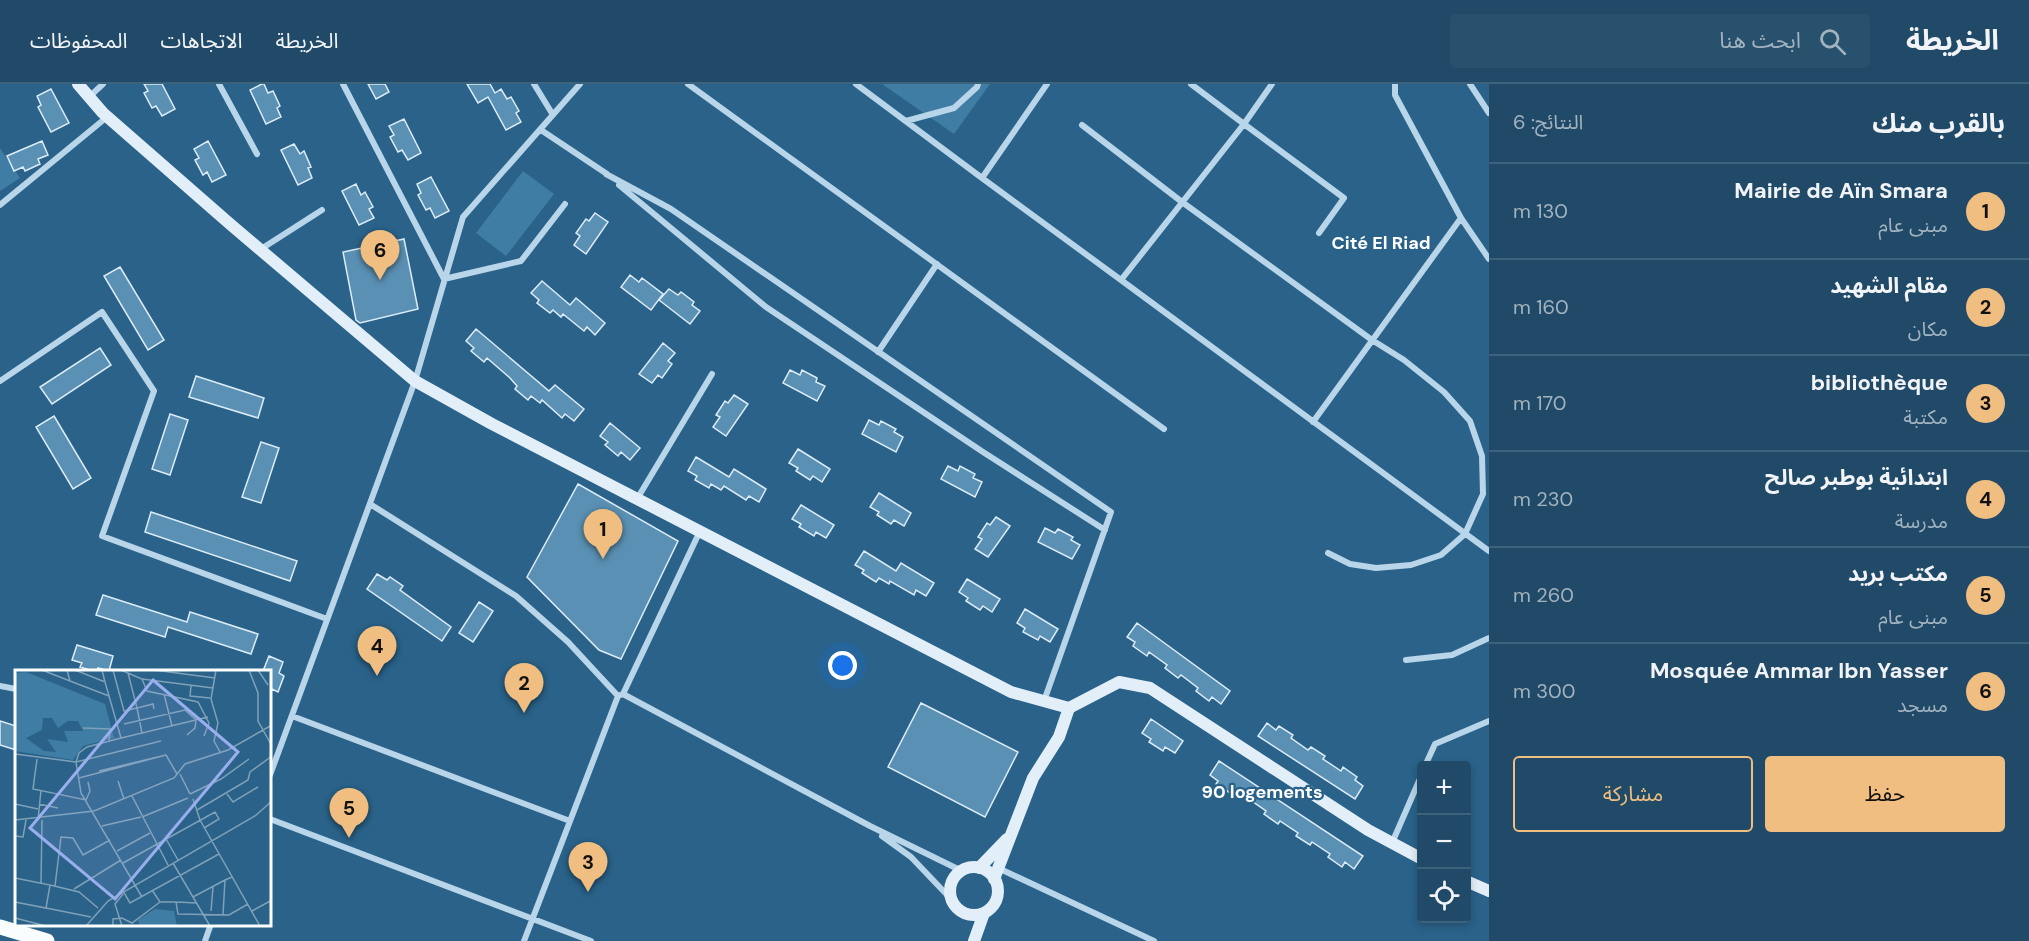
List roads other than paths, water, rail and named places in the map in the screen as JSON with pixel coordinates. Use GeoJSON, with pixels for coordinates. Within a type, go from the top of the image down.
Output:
{"type":"FeatureCollection","features":[{"type":"Feature","properties":{"kind":"main road"},"geometry":{"type":"LineString","coordinates":[[78,84],[108,117],[415,381],[492,424],[1011,692],[1069,708],[1119,682],[1150,688],[1368,830],[1417,856]]}},
{"type":"Feature","properties":{"kind":"main road"},"geometry":{"type":"LineString","coordinates":[[996,874],[990,874],[979,868],[967,868],[957,875],[951,886],[951,899],[961,911],[968,914],[984,913],[995,902],[996,874],[1033,778],[1059,737],[1069,708]]}},
{"type":"Feature","properties":{"kind":"main road"},"geometry":{"type":"LineString","coordinates":[[979,868],[1012,834]]}},
{"type":"Feature","properties":{"kind":"main road"},"geometry":{"type":"LineString","coordinates":[[1471,883],[1489,891]]}},
{"type":"Feature","properties":{"kind":"main road"},"geometry":{"type":"LineString","coordinates":[[974,941],[984,913]]}},
{"type":"Feature","properties":{"kind":"main road"},"geometry":{"type":"LineString","coordinates":[[0,927],[47,941]]}},
{"type":"Feature","properties":{"kind":"street"},"geometry":{"type":"LineString","coordinates":[[89,97],[103,84]]}},
{"type":"Feature","properties":{"kind":"street"},"geometry":{"type":"LineString","coordinates":[[219,84],[257,154]]}},
{"type":"Feature","properties":{"kind":"street"},"geometry":{"type":"LineString","coordinates":[[343,84],[444,279]]}},
{"type":"Feature","properties":{"kind":"street"},"geometry":{"type":"LineString","coordinates":[[534,84],[553,115]]}},
{"type":"Feature","properties":{"kind":"street"},"geometry":{"type":"LineString","coordinates":[[272,770],[415,381],[463,217],[580,84]]}},
{"type":"Feature","properties":{"kind":"street"},"geometry":{"type":"LineString","coordinates":[[688,84],[1164,429]]}},
{"type":"Feature","properties":{"kind":"street"},"geometry":{"type":"LineString","coordinates":[[856,84],[1489,551]]}},
{"type":"Feature","properties":{"kind":"street"},"geometry":{"type":"LineString","coordinates":[[906,121],[954,108],[978,84]]}},
{"type":"Feature","properties":{"kind":"street"},"geometry":{"type":"LineString","coordinates":[[982,178],[1047,84]]}},
{"type":"Feature","properties":{"kind":"street"},"geometry":{"type":"LineString","coordinates":[[1191,84],[1344,198],[1319,233]]}},
{"type":"Feature","properties":{"kind":"street"},"geometry":{"type":"LineString","coordinates":[[1121,280],[1244,124],[1272,84]]}},
{"type":"Feature","properties":{"kind":"street"},"geometry":{"type":"LineString","coordinates":[[1395,84],[1395,95],[1461,218],[1489,259]]}},
{"type":"Feature","properties":{"kind":"street"},"geometry":{"type":"LineString","coordinates":[[1470,84],[1489,113]]}},
{"type":"Feature","properties":{"kind":"street"},"geometry":{"type":"LineString","coordinates":[[0,205],[108,117]]}},
{"type":"Feature","properties":{"kind":"street"},"geometry":{"type":"LineString","coordinates":[[1083,125],[1182,202],[1372,340],[1404,360],[1444,392],[1470,421],[1482,456],[1483,494],[1466,534],[1442,555],[1411,566],[1376,568],[1350,564],[1328,553]]}},
{"type":"Feature","properties":{"kind":"street"},"geometry":{"type":"LineString","coordinates":[[541,130],[606,174],[766,307],[1105,530]]}},
{"type":"Feature","properties":{"kind":"street"},"geometry":{"type":"LineString","coordinates":[[606,174],[671,209],[1111,512],[1044,702]]}},
{"type":"Feature","properties":{"kind":"street"},"geometry":{"type":"LineString","coordinates":[[444,279],[521,261],[565,204]]}},
{"type":"Feature","properties":{"kind":"street"},"geometry":{"type":"LineString","coordinates":[[260,249],[322,210]]}},
{"type":"Feature","properties":{"kind":"street"},"geometry":{"type":"LineString","coordinates":[[1313,422],[1461,218]]}},
{"type":"Feature","properties":{"kind":"street"},"geometry":{"type":"LineString","coordinates":[[878,352],[937,264]]}},
{"type":"Feature","properties":{"kind":"street"},"geometry":{"type":"LineString","coordinates":[[0,381],[102,312],[154,392],[102,536],[327,620]]}},
{"type":"Feature","properties":{"kind":"street"},"geometry":{"type":"LineString","coordinates":[[637,499],[712,374]]}},
{"type":"Feature","properties":{"kind":"street"},"geometry":{"type":"LineString","coordinates":[[370,504],[516,596],[568,642],[620,695],[870,826],[962,871]]}},
{"type":"Feature","properties":{"kind":"street"},"geometry":{"type":"LineString","coordinates":[[524,941],[620,695],[699,531]]}},
{"type":"Feature","properties":{"kind":"street"},"geometry":{"type":"LineString","coordinates":[[1406,660],[1452,655],[1489,638]]}},
{"type":"Feature","properties":{"kind":"street"},"geometry":{"type":"LineString","coordinates":[[0,686],[15,689]]}},
{"type":"Feature","properties":{"kind":"street"},"geometry":{"type":"LineString","coordinates":[[292,716],[570,821]]}},
{"type":"Feature","properties":{"kind":"street"},"geometry":{"type":"LineString","coordinates":[[1427,761],[1435,744],[1489,721]]}},
{"type":"Feature","properties":{"kind":"street"},"geometry":{"type":"LineString","coordinates":[[1392,843],[1417,786]]}},
{"type":"Feature","properties":{"kind":"street"},"geometry":{"type":"LineString","coordinates":[[272,820],[591,941]]}},
{"type":"Feature","properties":{"kind":"street"},"geometry":{"type":"LineString","coordinates":[[870,826],[910,857],[951,899]]}},
{"type":"Feature","properties":{"kind":"street"},"geometry":{"type":"LineString","coordinates":[[996,874],[1154,941]]}},
{"type":"Feature","properties":{"kind":"street"},"geometry":{"type":"LineString","coordinates":[[205,941],[211,926]]}},
{"type":"Feature","properties":{"kind":"place","name":"Mosquée Ammar Ibn Yasser"},"geometry":{"type":"Point","coordinates":[380,280]}},
{"type":"Feature","properties":{"kind":"place","name":"Mairie de Aïn Smara"},"geometry":{"type":"Point","coordinates":[603,559]}},
{"type":"Feature","properties":{"kind":"place","name":"ابتدائية بوطبر صالح"},"geometry":{"type":"Point","coordinates":[377,676]}},
{"type":"Feature","properties":{"kind":"place","name":"مقام الشهيد"},"geometry":{"type":"Point","coordinates":[524,713]}},
{"type":"Feature","properties":{"kind":"place","name":"مكتب بريد"},"geometry":{"type":"Point","coordinates":[349,838]}},
{"type":"Feature","properties":{"kind":"place","name":"bibliothèque"},"geometry":{"type":"Point","coordinates":[588,892]}},
{"type":"Feature","properties":{"kind":"district","name":"Cité El Riad"},"geometry":{"type":"Point","coordinates":[1381,243]}},
{"type":"Feature","properties":{"kind":"district","name":"90 logements"},"geometry":{"type":"Point","coordinates":[1262,792]}}]}
